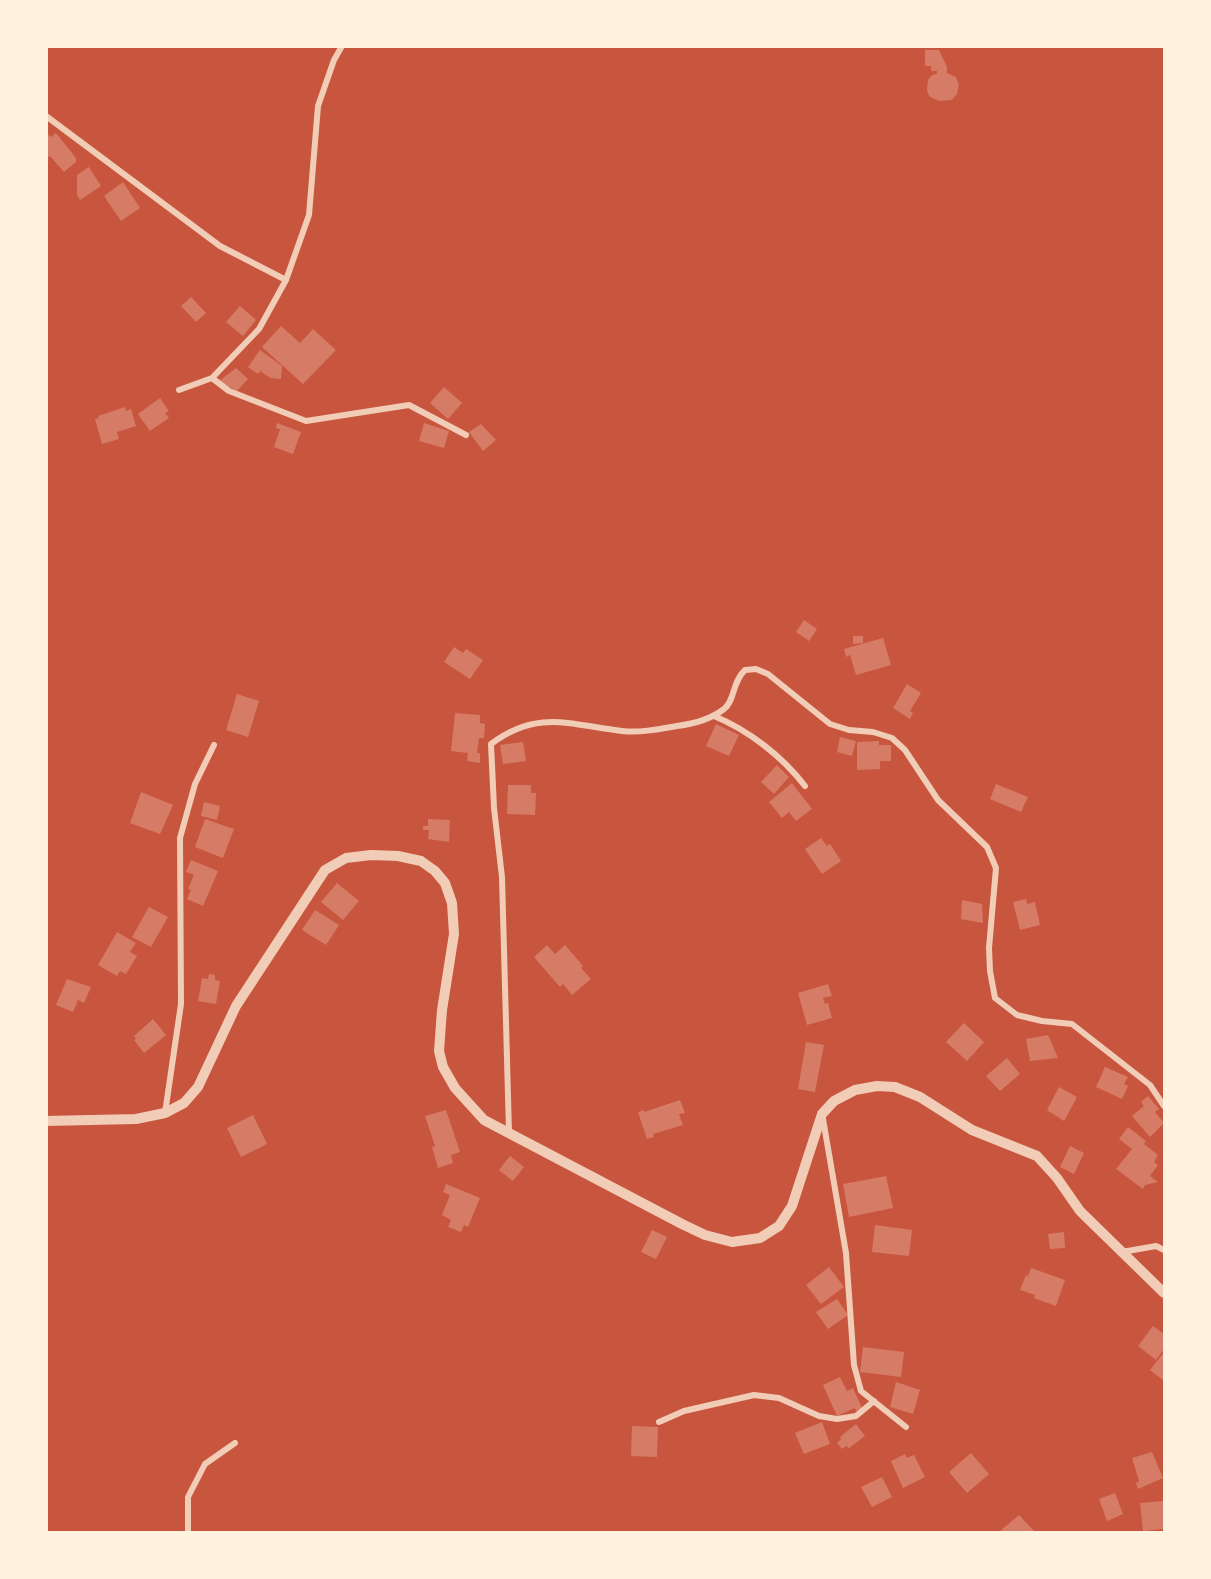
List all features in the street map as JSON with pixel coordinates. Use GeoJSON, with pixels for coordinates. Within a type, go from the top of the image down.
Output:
{"type":"FeatureCollection","features":[{"type":"Feature","properties":{"kind":"street"},"geometry":{"type":"LineString","coordinates":[[179,390],[212,378],[259,329],[286,280],[309,214],[318,106],[334,60],[342,46]]}},
{"type":"Feature","properties":{"kind":"street"},"geometry":{"type":"LineString","coordinates":[[46,116],[219,246],[286,280]]}},
{"type":"Feature","properties":{"kind":"street"},"geometry":{"type":"LineString","coordinates":[[212,378],[230,391],[306,422],[409,405],[466,435]]}},
{"type":"Feature","properties":{"kind":"street"},"geometry":{"type":"LineString","coordinates":[[509,1132],[502,877],[494,808],[491,744],[526,725],[559,721],[625,731],[690,724],[714,716],[728,706],[736,678],[744,670],[756,669],[768,674],[830,724],[892,738],[905,750],[938,800],[987,847],[996,868],[989,948],[995,998],[1017,1016],[1072,1024],[1150,1085],[1164,1106]]}},
{"type":"Feature","properties":{"kind":"street"},"geometry":{"type":"LineString","coordinates":[[714,716],[734,724],[761,743],[787,765],[805,786]]}},
{"type":"Feature","properties":{"kind":"street"},"geometry":{"type":"LineString","coordinates":[[165,1113],[181,1004],[180,838],[195,784],[214,745]]}},
{"type":"Feature","properties":{"kind":"street"},"geometry":{"type":"LineString","coordinates":[[46,1121],[136,1119],[165,1113],[183,1103],[198,1087],[236,1005],[325,870],[346,858],[370,855],[398,856],[421,861],[435,871],[445,883],[452,903],[454,934],[442,1010],[439,1051],[443,1066],[455,1088],[484,1120],[682,1224],[705,1235],[732,1242],[760,1238],[779,1226],[792,1206],[822,1114],[834,1101],[855,1090],[877,1086],[895,1087],[920,1097],[972,1130],[1037,1156],[1057,1178],[1080,1211],[1164,1293]]}},
{"type":"Feature","properties":{"kind":"street"},"geometry":{"type":"LineString","coordinates":[[822,1114],[846,1253],[854,1365],[861,1391],[906,1427]]}},
{"type":"Feature","properties":{"kind":"street"},"geometry":{"type":"LineString","coordinates":[[1122,1252],[1156,1246],[1164,1250]]}},
{"type":"Feature","properties":{"kind":"street"},"geometry":{"type":"LineString","coordinates":[[659,1422],[684,1411],[754,1395],[779,1398],[819,1416],[837,1419],[856,1416],[874,1401]]}},
{"type":"Feature","properties":{"kind":"street"},"geometry":{"type":"LineString","coordinates":[[188,1533],[188,1497],[205,1464],[235,1443]]}},
{"type":"Feature","properties":{"kind":"building"},"geometry":{"type":"Polygon","coordinates":[[[925,50],[939,50],[947,67],[947,73],[956,77],[959,85],[957,94],[952,100],[939,101],[930,97],[927,91],[928,80],[932,75],[937,74],[937,71],[931,71],[931,66],[925,66],[925,50]]]}},
{"type":"Feature","properties":{"kind":"building"},"geometry":{"type":"Polygon","coordinates":[[[46,132],[51,137],[56,133],[76,158],[76,162],[64,172],[50,156],[46,159],[46,132]]]}},
{"type":"Feature","properties":{"kind":"building"},"geometry":{"type":"Polygon","coordinates":[[[89,167],[101,186],[80,200],[77,195],[77,175],[89,167]]]}},
{"type":"Feature","properties":{"kind":"building"},"geometry":{"type":"Polygon","coordinates":[[[123,182],[140,208],[121,221],[104,196],[123,182]]]}},
{"type":"Feature","properties":{"kind":"building"},"geometry":{"type":"Polygon","coordinates":[[[191,297],[206,313],[196,322],[181,306],[191,297]]]}},
{"type":"Feature","properties":{"kind":"building"},"geometry":{"type":"Polygon","coordinates":[[[240,306],[256,320],[243,336],[226,322],[240,306]]]}},
{"type":"Feature","properties":{"kind":"building"},"geometry":{"type":"Polygon","coordinates":[[[281,326],[300,343],[313,329],[336,350],[303,384],[262,347],[281,326]]]}},
{"type":"Feature","properties":{"kind":"building"},"geometry":{"type":"Polygon","coordinates":[[[260,350],[282,366],[281,379],[270,378],[260,371],[258,374],[248,367],[260,350]]]}},
{"type":"Feature","properties":{"kind":"building"},"geometry":{"type":"Polygon","coordinates":[[[236,368],[248,379],[237,391],[218,382],[236,368]]]}},
{"type":"Feature","properties":{"kind":"building"},"geometry":{"type":"Polygon","coordinates":[[[444,387],[462,403],[448,419],[430,403],[444,387]]]}},
{"type":"Feature","properties":{"kind":"building"},"geometry":{"type":"Polygon","coordinates":[[[160,398],[169,411],[165,413],[169,418],[150,431],[138,414],[160,398]]]}},
{"type":"Feature","properties":{"kind":"building"},"geometry":{"type":"Polygon","coordinates":[[[125,407],[126,411],[131,409],[136,426],[117,432],[119,439],[102,444],[95,419],[125,407]]]}},
{"type":"Feature","properties":{"kind":"building"},"geometry":{"type":"Polygon","coordinates":[[[277,423],[301,432],[293,454],[274,447],[280,429],[276,428],[277,423]]]}},
{"type":"Feature","properties":{"kind":"building"},"geometry":{"type":"Polygon","coordinates":[[[424,423],[449,431],[444,448],[419,441],[424,423]]]}},
{"type":"Feature","properties":{"kind":"building"},"geometry":{"type":"Polygon","coordinates":[[[481,424],[496,440],[483,451],[469,432],[481,424]]]}},
{"type":"Feature","properties":{"kind":"building"},"geometry":{"type":"Polygon","coordinates":[[[804,620],[817,629],[809,641],[796,632],[804,620]]]}},
{"type":"Feature","properties":{"kind":"building"},"geometry":{"type":"Polygon","coordinates":[[[853,636],[863,636],[863,643],[853,644],[853,636]]]}},
{"type":"Feature","properties":{"kind":"building"},"geometry":{"type":"Polygon","coordinates":[[[883,638],[891,665],[856,675],[850,655],[846,657],[844,649],[883,638]]]}},
{"type":"Feature","properties":{"kind":"building"},"geometry":{"type":"Polygon","coordinates":[[[454,647],[463,653],[466,649],[483,660],[470,679],[444,662],[454,647]]]}},
{"type":"Feature","properties":{"kind":"building"},"geometry":{"type":"Polygon","coordinates":[[[907,684],[921,693],[910,711],[913,713],[910,719],[893,708],[907,684]]]}},
{"type":"Feature","properties":{"kind":"building"},"geometry":{"type":"Polygon","coordinates":[[[237,694],[259,701],[248,737],[226,730],[237,694]]]}},
{"type":"Feature","properties":{"kind":"building"},"geometry":{"type":"Polygon","coordinates":[[[455,713],[480,715],[480,723],[485,724],[484,738],[479,738],[477,753],[480,753],[480,763],[467,761],[468,753],[451,751],[455,713]]]}},
{"type":"Feature","properties":{"kind":"building"},"geometry":{"type":"Polygon","coordinates":[[[716,724],[739,735],[729,756],[706,746],[716,724]]]}},
{"type":"Feature","properties":{"kind":"building"},"geometry":{"type":"Polygon","coordinates":[[[840,737],[856,741],[852,756],[837,752],[840,737]]]}},
{"type":"Feature","properties":{"kind":"building"},"geometry":{"type":"Polygon","coordinates":[[[879,741],[879,745],[891,745],[891,761],[880,761],[880,769],[857,770],[857,742],[879,741]]]}},
{"type":"Feature","properties":{"kind":"building"},"geometry":{"type":"Polygon","coordinates":[[[523,742],[526,761],[503,764],[500,745],[523,742]]]}},
{"type":"Feature","properties":{"kind":"building"},"geometry":{"type":"Polygon","coordinates":[[[777,765],[789,777],[774,794],[761,782],[777,765]]]}},
{"type":"Feature","properties":{"kind":"building"},"geometry":{"type":"Polygon","coordinates":[[[792,783],[812,809],[796,821],[789,812],[782,818],[769,802],[792,783]]]}},
{"type":"Feature","properties":{"kind":"building"},"geometry":{"type":"Polygon","coordinates":[[[996,784],[1028,797],[1021,812],[990,799],[996,784]]]}},
{"type":"Feature","properties":{"kind":"building"},"geometry":{"type":"Polygon","coordinates":[[[508,785],[531,785],[531,793],[536,793],[535,815],[507,814],[508,785]]]}},
{"type":"Feature","properties":{"kind":"building"},"geometry":{"type":"Polygon","coordinates":[[[141,792],[173,805],[160,834],[130,823],[141,792]]]}},
{"type":"Feature","properties":{"kind":"building"},"geometry":{"type":"Polygon","coordinates":[[[204,802],[220,806],[217,820],[201,816],[204,802]]]}},
{"type":"Feature","properties":{"kind":"building"},"geometry":{"type":"Polygon","coordinates":[[[205,819],[234,829],[223,858],[195,847],[205,819]]]}},
{"type":"Feature","properties":{"kind":"building"},"geometry":{"type":"Polygon","coordinates":[[[428,819],[450,820],[449,842],[428,839],[429,830],[423,830],[423,826],[428,826],[428,819]]]}},
{"type":"Feature","properties":{"kind":"building"},"geometry":{"type":"Polygon","coordinates":[[[821,838],[827,846],[830,844],[841,861],[822,874],[805,849],[821,838]]]}},
{"type":"Feature","properties":{"kind":"building"},"geometry":{"type":"Polygon","coordinates":[[[191,860],[218,871],[203,906],[187,899],[191,890],[188,889],[194,875],[186,872],[191,860]]]}},
{"type":"Feature","properties":{"kind":"building"},"geometry":{"type":"Polygon","coordinates":[[[337,883],[359,901],[343,920],[321,902],[337,883]]]}},
{"type":"Feature","properties":{"kind":"building"},"geometry":{"type":"Polygon","coordinates":[[[1026,899],[1027,904],[1035,902],[1040,925],[1020,930],[1013,902],[1026,899]]]}},
{"type":"Feature","properties":{"kind":"building"},"geometry":{"type":"Polygon","coordinates":[[[962,900],[982,904],[983,923],[961,919],[962,900]]]}},
{"type":"Feature","properties":{"kind":"building"},"geometry":{"type":"Polygon","coordinates":[[[149,907],[168,917],[151,947],[132,937],[149,907]]]}},
{"type":"Feature","properties":{"kind":"building"},"geometry":{"type":"Polygon","coordinates":[[[315,910],[339,925],[326,945],[302,930],[315,910]]]}},
{"type":"Feature","properties":{"kind":"building"},"geometry":{"type":"Polygon","coordinates":[[[117,932],[136,943],[130,952],[137,956],[126,974],[120,971],[117,976],[98,965],[117,932]]]}},
{"type":"Feature","properties":{"kind":"building"},"geometry":{"type":"Polygon","coordinates":[[[547,945],[555,954],[565,945],[591,979],[572,995],[563,984],[560,987],[534,957],[547,945]]]}},
{"type":"Feature","properties":{"kind":"building"},"geometry":{"type":"Polygon","coordinates":[[[209,974],[215,975],[215,980],[220,981],[216,1004],[198,1001],[202,978],[208,979],[209,974]]]}},
{"type":"Feature","properties":{"kind":"building"},"geometry":{"type":"Polygon","coordinates":[[[67,979],[91,987],[84,1003],[78,1000],[73,1012],[56,1005],[67,979]]]}},
{"type":"Feature","properties":{"kind":"building"},"geometry":{"type":"Polygon","coordinates":[[[828,984],[832,996],[823,998],[825,1004],[828,1003],[832,1018],[807,1025],[798,993],[828,984]]]}},
{"type":"Feature","properties":{"kind":"building"},"geometry":{"type":"Polygon","coordinates":[[[153,1019],[166,1035],[144,1053],[134,1040],[136,1039],[134,1036],[153,1019]]]}},
{"type":"Feature","properties":{"kind":"building"},"geometry":{"type":"Polygon","coordinates":[[[964,1023],[984,1042],[967,1061],[946,1042],[964,1023]]]}},
{"type":"Feature","properties":{"kind":"building"},"geometry":{"type":"Polygon","coordinates":[[[1048,1035],[1058,1058],[1030,1061],[1026,1039],[1048,1035]]]}},
{"type":"Feature","properties":{"kind":"building"},"geometry":{"type":"Polygon","coordinates":[[[806,1042],[824,1045],[815,1092],[798,1089],[806,1042]]]}},
{"type":"Feature","properties":{"kind":"building"},"geometry":{"type":"Polygon","coordinates":[[[1007,1058],[1020,1074],[1000,1091],[986,1076],[1007,1058]]]}},
{"type":"Feature","properties":{"kind":"building"},"geometry":{"type":"Polygon","coordinates":[[[1105,1067],[1128,1077],[1124,1084],[1128,1086],[1122,1099],[1096,1087],[1105,1067]]]}},
{"type":"Feature","properties":{"kind":"building"},"geometry":{"type":"Polygon","coordinates":[[[1059,1087],[1077,1097],[1064,1121],[1047,1110],[1059,1087]]]}},
{"type":"Feature","properties":{"kind":"building"},"geometry":{"type":"Polygon","coordinates":[[[1148,1096],[1159,1109],[1155,1112],[1164,1123],[1150,1137],[1132,1116],[1144,1106],[1141,1102],[1148,1096]]]}},
{"type":"Feature","properties":{"kind":"building"},"geometry":{"type":"Polygon","coordinates":[[[680,1100],[685,1113],[679,1114],[683,1125],[653,1134],[654,1137],[647,1139],[638,1112],[680,1100]]]}},
{"type":"Feature","properties":{"kind":"building"},"geometry":{"type":"Polygon","coordinates":[[[446,1110],[460,1152],[451,1155],[453,1163],[438,1168],[432,1147],[435,1146],[425,1116],[446,1110]]]}},
{"type":"Feature","properties":{"kind":"building"},"geometry":{"type":"Polygon","coordinates":[[[253,1115],[267,1144],[241,1157],[227,1128],[253,1115]]]}},
{"type":"Feature","properties":{"kind":"building"},"geometry":{"type":"Polygon","coordinates":[[[1128,1127],[1146,1141],[1144,1144],[1158,1155],[1154,1162],[1158,1165],[1150,1176],[1158,1182],[1145,1185],[1143,1189],[1116,1169],[1132,1149],[1119,1139],[1128,1127]]]}},
{"type":"Feature","properties":{"kind":"building"},"geometry":{"type":"Polygon","coordinates":[[[1070,1146],[1084,1153],[1074,1174],[1060,1167],[1070,1146]]]}},
{"type":"Feature","properties":{"kind":"building"},"geometry":{"type":"Polygon","coordinates":[[[510,1156],[524,1167],[513,1181],[499,1170],[510,1156]]]}},
{"type":"Feature","properties":{"kind":"building"},"geometry":{"type":"Polygon","coordinates":[[[886,1176],[893,1208],[849,1217],[843,1184],[886,1176]]]}},
{"type":"Feature","properties":{"kind":"building"},"geometry":{"type":"Polygon","coordinates":[[[446,1184],[480,1198],[468,1227],[464,1225],[461,1232],[448,1227],[451,1220],[442,1215],[450,1195],[443,1192],[446,1184]]]}},
{"type":"Feature","properties":{"kind":"building"},"geometry":{"type":"Polygon","coordinates":[[[875,1225],[912,1230],[909,1256],[872,1252],[875,1225]]]}},
{"type":"Feature","properties":{"kind":"building"},"geometry":{"type":"Polygon","coordinates":[[[652,1230],[667,1237],[656,1259],[641,1252],[652,1230]]]}},
{"type":"Feature","properties":{"kind":"building"},"geometry":{"type":"Polygon","coordinates":[[[1064,1232],[1065,1248],[1050,1249],[1048,1234],[1064,1232]]]}},
{"type":"Feature","properties":{"kind":"building"},"geometry":{"type":"Polygon","coordinates":[[[829,1267],[844,1287],[821,1304],[806,1285],[829,1267]]]}},
{"type":"Feature","properties":{"kind":"building"},"geometry":{"type":"Polygon","coordinates":[[[1031,1268],[1065,1280],[1056,1306],[1020,1290],[1031,1268]]]}},
{"type":"Feature","properties":{"kind":"building"},"geometry":{"type":"Polygon","coordinates":[[[837,1299],[848,1315],[828,1329],[816,1312],[837,1299]]]}},
{"type":"Feature","properties":{"kind":"building"},"geometry":{"type":"Polygon","coordinates":[[[1153,1326],[1164,1334],[1164,1349],[1156,1360],[1138,1346],[1153,1326]]]}},
{"type":"Feature","properties":{"kind":"building"},"geometry":{"type":"Polygon","coordinates":[[[863,1347],[904,1352],[901,1377],[860,1372],[863,1347]]]}},
{"type":"Feature","properties":{"kind":"building"},"geometry":{"type":"Polygon","coordinates":[[[1164,1352],[1164,1381],[1150,1370],[1164,1352]]]}},
{"type":"Feature","properties":{"kind":"building"},"geometry":{"type":"Polygon","coordinates":[[[840,1377],[847,1391],[853,1388],[862,1408],[856,1411],[855,1408],[837,1416],[823,1385],[840,1377]]]}},
{"type":"Feature","properties":{"kind":"building"},"geometry":{"type":"Polygon","coordinates":[[[896,1382],[920,1390],[913,1414],[890,1407],[896,1382]]]}},
{"type":"Feature","properties":{"kind":"building"},"geometry":{"type":"Polygon","coordinates":[[[822,1422],[830,1444],[804,1454],[795,1433],[822,1422]]]}},
{"type":"Feature","properties":{"kind":"building"},"geometry":{"type":"Polygon","coordinates":[[[856,1424],[865,1436],[849,1448],[846,1446],[842,1449],[837,1443],[840,1437],[856,1424]]]}},
{"type":"Feature","properties":{"kind":"building"},"geometry":{"type":"Polygon","coordinates":[[[632,1426],[658,1427],[657,1457],[631,1456],[632,1426]]]}},
{"type":"Feature","properties":{"kind":"building"},"geometry":{"type":"Polygon","coordinates":[[[1152,1452],[1163,1478],[1138,1489],[1136,1483],[1139,1481],[1132,1458],[1152,1452]]]}},
{"type":"Feature","properties":{"kind":"building"},"geometry":{"type":"Polygon","coordinates":[[[971,1453],[989,1474],[967,1493],[949,1472],[971,1453]]]}},
{"type":"Feature","properties":{"kind":"building"},"geometry":{"type":"Polygon","coordinates":[[[905,1454],[907,1458],[914,1455],[925,1477],[903,1488],[891,1461],[905,1454]]]}},
{"type":"Feature","properties":{"kind":"building"},"geometry":{"type":"Polygon","coordinates":[[[882,1477],[892,1497],[872,1507],[861,1487],[882,1477]]]}},
{"type":"Feature","properties":{"kind":"building"},"geometry":{"type":"Polygon","coordinates":[[[1115,1493],[1123,1514],[1107,1521],[1099,1499],[1115,1493]]]}},
{"type":"Feature","properties":{"kind":"building"},"geometry":{"type":"Polygon","coordinates":[[[1163,1501],[1164,1529],[1143,1531],[1140,1503],[1163,1501]]]}},
{"type":"Feature","properties":{"kind":"building"},"geometry":{"type":"Polygon","coordinates":[[[1019,1515],[1035,1532],[999,1532],[1019,1515]]]}}]}
